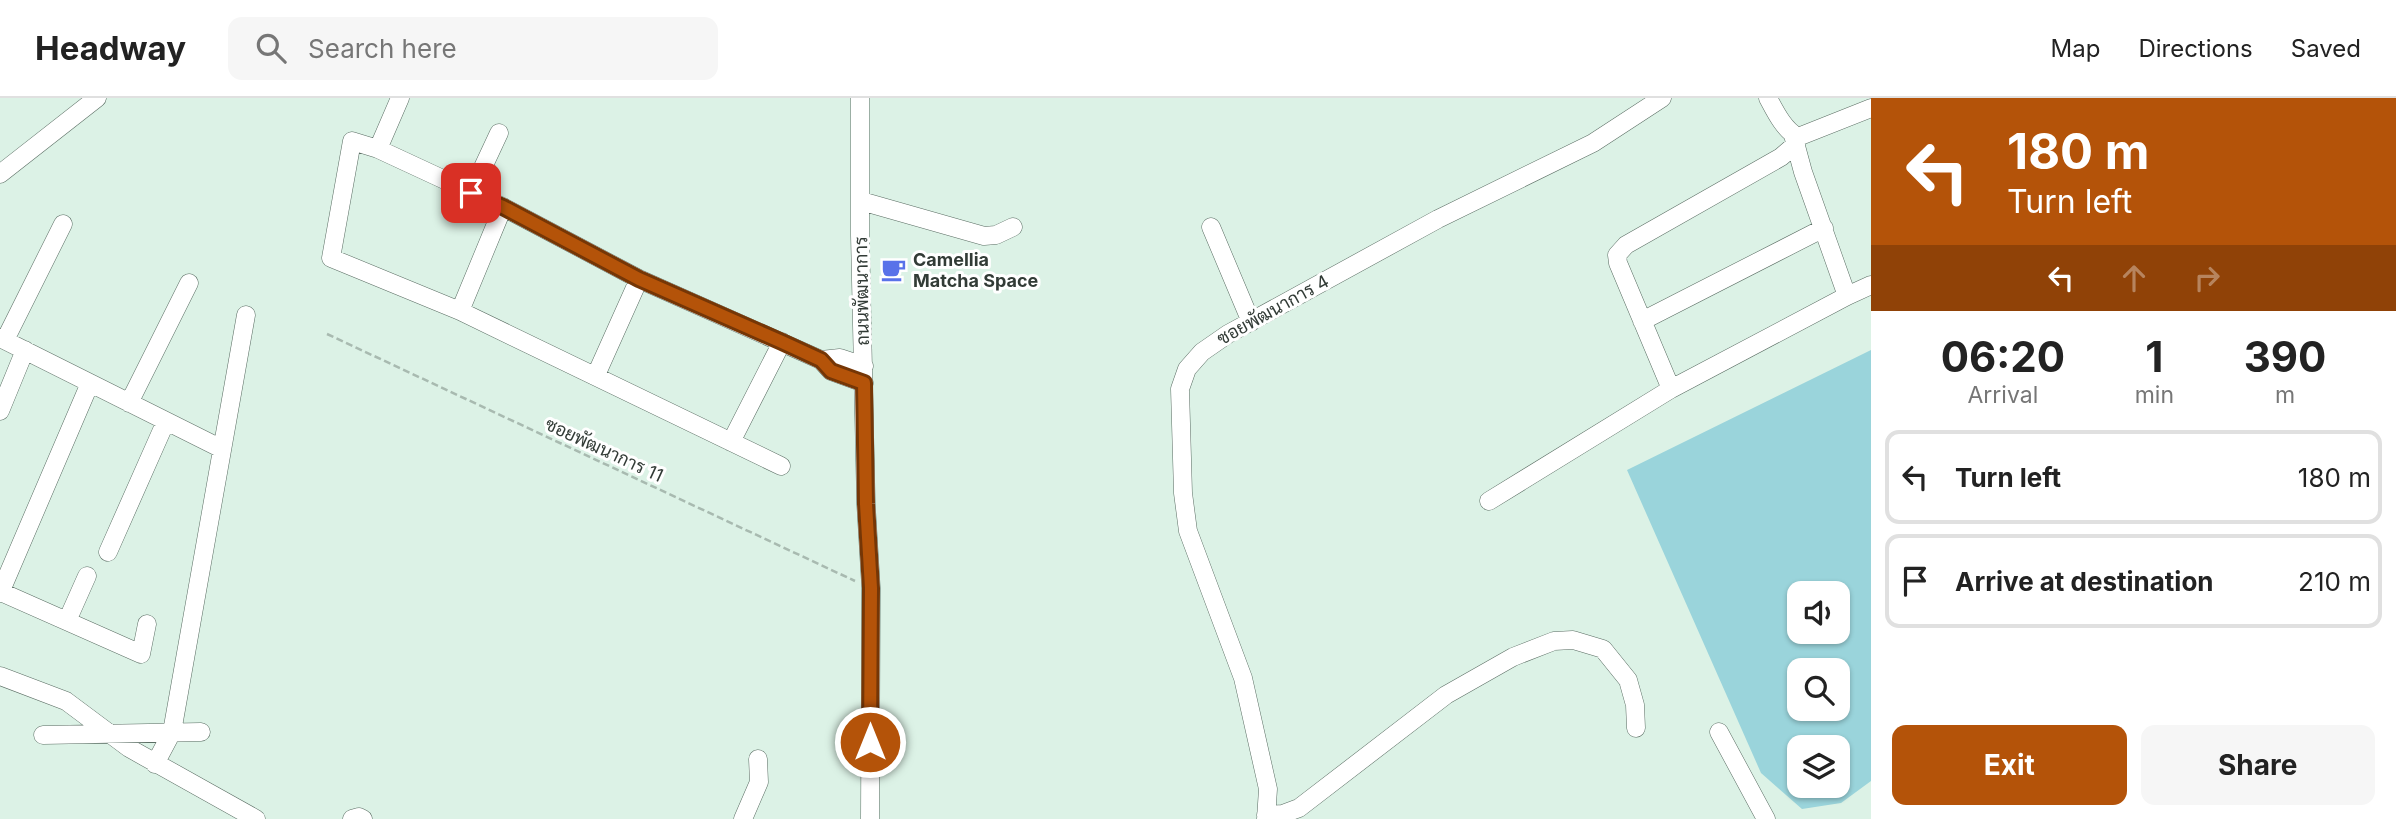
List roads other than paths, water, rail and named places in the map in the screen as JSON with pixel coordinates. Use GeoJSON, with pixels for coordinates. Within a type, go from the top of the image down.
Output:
{"type":"FeatureCollection","features":[{"type":"Feature","properties":{"kind":"street"},"geometry":{"type":"LineString","coordinates":[[0,174],[97,98]]}},
{"type":"Feature","properties":{"kind":"street"},"geometry":{"type":"LineString","coordinates":[[378,149],[400,98]]}},
{"type":"Feature","properties":{"kind":"street","name":"ถนนพัฒนาการ"},"geometry":{"type":"LineString","coordinates":[[860,98],[866,504],[871,588],[870,819]]}},
{"type":"Feature","properties":{"kind":"street","name":"ซอยพัฒนาการ 4"},"geometry":{"type":"LineString","coordinates":[[1266,817],[1268,789],[1243,678],[1188,531],[1183,494],[1180,389],[1188,369],[1202,352],[1251,322],[1438,219],[1593,143],[1662,98]]}},
{"type":"Feature","properties":{"kind":"street"},"geometry":{"type":"LineString","coordinates":[[1768,98],[1794,140],[1847,296]]}},
{"type":"Feature","properties":{"kind":"street"},"geometry":{"type":"LineString","coordinates":[[1671,389],[1618,263],[1619,250],[1782,157],[1794,140],[1871,108]]}},
{"type":"Feature","properties":{"kind":"street"},"geometry":{"type":"LineString","coordinates":[[471,193],[499,133]]}},
{"type":"Feature","properties":{"kind":"street"},"geometry":{"type":"LineString","coordinates":[[781,466],[460,311],[331,258],[352,141],[378,149],[503,207],[639,279],[821,360],[831,371],[864,375]]}},
{"type":"Feature","properties":{"kind":"street"},"geometry":{"type":"LineString","coordinates":[[861,201],[984,236],[996,235],[1013,227]]}},
{"type":"Feature","properties":{"kind":"street"},"geometry":{"type":"LineString","coordinates":[[460,311],[503,207]]}},
{"type":"Feature","properties":{"kind":"street"},"geometry":{"type":"LineString","coordinates":[[63,224],[3,339],[222,449]]}},
{"type":"Feature","properties":{"kind":"street"},"geometry":{"type":"LineString","coordinates":[[1211,227],[1251,322]]}},
{"type":"Feature","properties":{"kind":"street"},"geometry":{"type":"LineString","coordinates":[[1642,321],[1824,228]]}},
{"type":"Feature","properties":{"kind":"street"},"geometry":{"type":"LineString","coordinates":[[596,375],[639,279]]}},
{"type":"Feature","properties":{"kind":"street"},"geometry":{"type":"LineString","coordinates":[[129,403],[189,283]]}},
{"type":"Feature","properties":{"kind":"street"},"geometry":{"type":"LineString","coordinates":[[1489,501],[1671,389],[1871,285]]}},
{"type":"Feature","properties":{"kind":"street"},"geometry":{"type":"LineString","coordinates":[[155,764],[172,732],[246,316]]}},
{"type":"Feature","properties":{"kind":"street"},"geometry":{"type":"LineString","coordinates":[[731,442],[782,342]]}},
{"type":"Feature","properties":{"kind":"street"},"geometry":{"type":"LineString","coordinates":[[0,411],[25,350]]}},
{"type":"Feature","properties":{"kind":"street"},"geometry":{"type":"LineString","coordinates":[[90,383],[0,593],[141,654],[147,624]]}},
{"type":"Feature","properties":{"kind":"street"},"geometry":{"type":"LineString","coordinates":[[108,552],[166,421]]}},
{"type":"Feature","properties":{"kind":"street"},"geometry":{"type":"LineString","coordinates":[[67,621],[87,576]]}},
{"type":"Feature","properties":{"kind":"street"},"geometry":{"type":"LineString","coordinates":[[1266,817],[1299,808],[1446,695],[1513,657],[1554,641],[1573,640],[1603,649],[1628,681],[1635,705],[1636,728]]}},
{"type":"Feature","properties":{"kind":"street"},"geometry":{"type":"LineString","coordinates":[[0,676],[66,701],[155,764],[256,819]]}},
{"type":"Feature","properties":{"kind":"street"},"geometry":{"type":"LineString","coordinates":[[43,735],[201,732]]}},
{"type":"Feature","properties":{"kind":"street"},"geometry":{"type":"LineString","coordinates":[[1719,732],[1766,819]]}},
{"type":"Feature","properties":{"kind":"street"},"geometry":{"type":"LineString","coordinates":[[743,819],[759,782],[758,759]]}},
{"type":"Feature","properties":{"kind":"street"},"geometry":{"type":"LineString","coordinates":[[352,819],[363,819]]}},
{"type":"Feature","properties":{"kind":"water"},"geometry":{"type":"Polygon","coordinates":[[[1871,350],[1871,781],[1850,796],[1850,735],[1787,735],[1787,796],[1761,773],[1627,470],[1871,350]]]}},
{"type":"Feature","properties":{"kind":"water"},"geometry":{"type":"Polygon","coordinates":[[[1789,798],[1848,798],[1841,803],[1802,809],[1789,798]]]}},
{"type":"Feature","properties":{"kind":"place","name":"Camellia Matcha Space"},"geometry":{"type":"Point","coordinates":[893,270]}}]}
